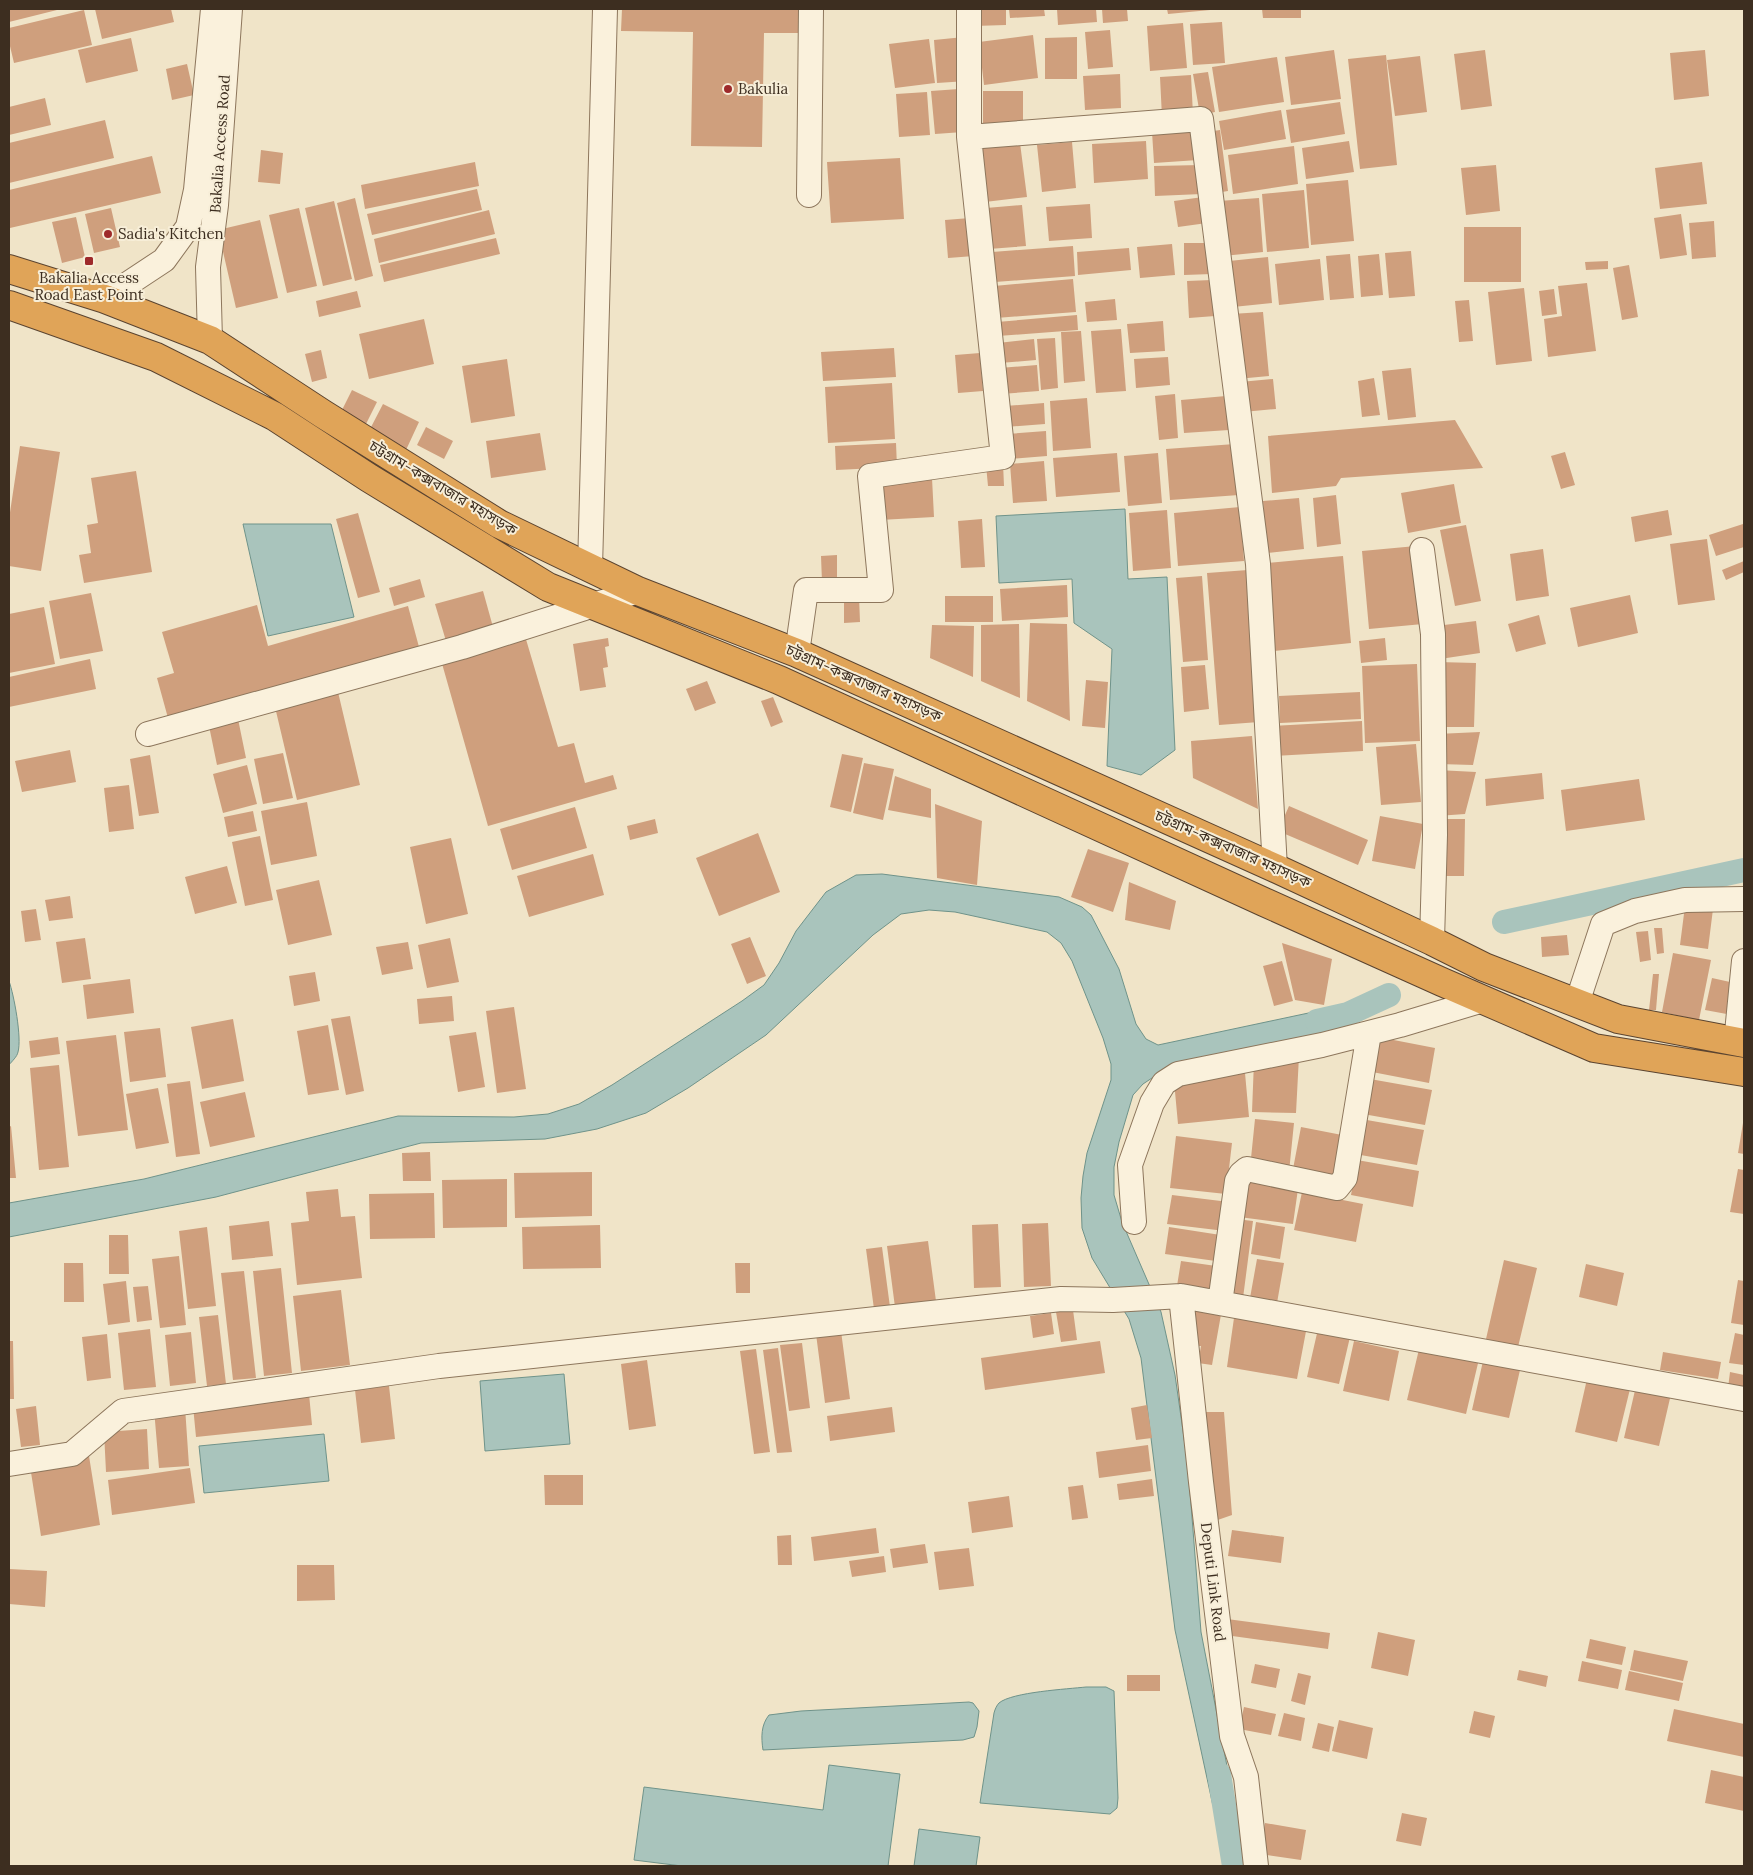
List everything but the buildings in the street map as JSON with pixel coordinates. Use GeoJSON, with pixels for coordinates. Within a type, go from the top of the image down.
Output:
{"type":"FeatureCollection","features":[{"type":"Feature","properties":{"kind":"highway","name":"চট্টগ্রাম-কক্সবাজার মহাসড়ক"},"geometry":{"type":"LineString","coordinates":[[9,269],[105,299],[210,340],[323,414],[499,524],[638,591],[797,653],[1275,868],[1484,967],[1618,1019],[1740,1043]]}},
{"type":"Feature","properties":{"kind":"highway","name":"চট্টগ্রাম-কক্সবাজার মহাসড়ক"},"geometry":{"type":"LineString","coordinates":[[9,305],[156,357],[274,416],[369,478],[548,587],[779,680],[1264,902],[1594,1048],[1744,1072]]}},
{"type":"Feature","properties":{"kind":"street","name":"Bakalia Access Road"},"geometry":{"type":"LineString","coordinates":[[105,299],[164,260],[188,227],[196,190],[213,9]]}},
{"type":"Feature","properties":{"kind":"street","name":"Bakalia Access Road"},"geometry":{"type":"LineString","coordinates":[[210,340],[208,267],[214,220],[230,9]]}},
{"type":"Feature","properties":{"kind":"street"},"geometry":{"type":"LineString","coordinates":[[590,568],[605,9]]}},
{"type":"Feature","properties":{"kind":"street"},"geometry":{"type":"LineString","coordinates":[[809,195],[811,9]]}},
{"type":"Feature","properties":{"kind":"street"},"geometry":{"type":"LineString","coordinates":[[797,653],[806,590],[881,590],[870,476],[1004,457],[969,137],[969,9]]}},
{"type":"Feature","properties":{"kind":"street"},"geometry":{"type":"LineString","coordinates":[[969,137],[1201,119],[1258,564],[1275,868]]}},
{"type":"Feature","properties":{"kind":"street"},"geometry":{"type":"LineString","coordinates":[[190,218],[214,220]]}},
{"type":"Feature","properties":{"kind":"street"},"geometry":{"type":"LineString","coordinates":[[1422,550],[1433,634],[1435,836],[1432,941]]}},
{"type":"Feature","properties":{"kind":"street"},"geometry":{"type":"LineString","coordinates":[[148,734],[462,646],[638,591]]}},
{"type":"Feature","properties":{"kind":"street"},"geometry":{"type":"LineString","coordinates":[[1577,1003],[1603,924],[1635,911],[1686,900],[1744,899]]}},
{"type":"Feature","properties":{"kind":"street"},"geometry":{"type":"LineString","coordinates":[[1740,1043],[1744,961]]}},
{"type":"Feature","properties":{"kind":"street"},"geometry":{"type":"LineString","coordinates":[[1134,1222],[1130,1165],[1152,1104],[1164,1083],[1178,1074],[1322,1045],[1483,1000]]}},
{"type":"Feature","properties":{"kind":"street"},"geometry":{"type":"LineString","coordinates":[[1220,1303],[1237,1181],[1241,1174],[1247,1169],[1337,1188],[1345,1178],[1369,1033]]}},
{"type":"Feature","properties":{"kind":"street"},"geometry":{"type":"LineString","coordinates":[[9,1464],[72,1454],[123,1411],[449,1365],[1061,1300],[1170,1297],[1220,1303],[1744,1400]]}},
{"type":"Feature","properties":{"kind":"street","name":"Deputi Link Road"},"geometry":{"type":"LineString","coordinates":[[1170,1297],[1202,1492],[1232,1736],[1246,1778],[1256,1866]]}},
{"type":"Feature","properties":{"kind":"water"},"geometry":{"type":"Polygon","coordinates":[[[1125,509],[1128,579],[1167,577],[1175,750],[1141,775],[1107,766],[1112,649],[1074,623],[1072,579],[999,583],[996,516],[1125,509]]]}},
{"type":"Feature","properties":{"kind":"water"},"geometry":{"type":"Polygon","coordinates":[[[243,524],[331,524],[354,617],[268,636],[243,524]]]}},
{"type":"Feature","properties":{"kind":"water"},"geometry":{"type":"Polygon","coordinates":[[[882,874],[1059,897],[1082,907],[1091,915],[1119,969],[1136,1024],[1146,1039],[1158,1045],[1332,1008],[1341,1008],[1348,1014],[1346,1024],[1340,1030],[1155,1076],[1143,1084],[1133,1095],[1119,1142],[1114,1167],[1114,1195],[1122,1222],[1161,1312],[1175,1375],[1188,1466],[1201,1632],[1233,1797],[1224,1805],[1213,1806],[1175,1630],[1141,1358],[1129,1319],[1092,1258],[1082,1228],[1081,1198],[1087,1153],[1111,1080],[1111,1064],[1103,1038],[1072,961],[1061,943],[1047,932],[955,912],[929,910],[901,914],[873,935],[766,1035],[688,1088],[646,1113],[597,1129],[545,1139],[421,1143],[216,1197],[9,1237],[9,1203],[144,1179],[398,1116],[514,1117],[548,1114],[579,1104],[612,1085],[764,985],[779,963],[796,931],[826,892],[856,875],[882,874]]]}},
{"type":"Feature","properties":{"kind":"water"},"geometry":{"type":"Polygon","coordinates":[[[9,981],[15,1006],[19,1046],[16,1057],[9,1065],[9,981]]]}},
{"type":"Feature","properties":{"kind":"water"},"geometry":{"type":"Polygon","coordinates":[[[564,1374],[570,1444],[485,1451],[480,1381],[564,1374]]]}},
{"type":"Feature","properties":{"kind":"water"},"geometry":{"type":"Polygon","coordinates":[[[324,1434],[329,1481],[204,1493],[199,1446],[324,1434]]]}},
{"type":"Feature","properties":{"kind":"water"},"geometry":{"type":"Polygon","coordinates":[[[1086,1687],[1106,1687],[1114,1691],[1117,1808],[1110,1814],[980,1803],[994,1713],[999,1703],[1016,1696],[1086,1687]]]}},
{"type":"Feature","properties":{"kind":"water"},"geometry":{"type":"Polygon","coordinates":[[[973,1703],[979,1711],[977,1727],[974,1737],[963,1740],[763,1750],[762,1731],[769,1715],[801,1711],[973,1703]]]}},
{"type":"Feature","properties":{"kind":"water"},"geometry":{"type":"Polygon","coordinates":[[[829,1765],[900,1774],[888,1866],[682,1866],[634,1860],[644,1787],[823,1810],[829,1765]]]}},
{"type":"Feature","properties":{"kind":"water"},"geometry":{"type":"Polygon","coordinates":[[[919,1829],[980,1837],[976,1866],[914,1866],[919,1829]]]}},
{"type":"Feature","properties":{"kind":"waterway"},"geometry":{"type":"LineString","coordinates":[[1504,922],[1744,870]]}},
{"type":"Feature","properties":{"kind":"waterway"},"geometry":{"type":"LineString","coordinates":[[1317,1021],[1348,1014],[1389,995]]}},
{"type":"Feature","properties":{"kind":"waterway"},"geometry":{"type":"LineString","coordinates":[[1219,1774],[1234,1866]]}},
{"type":"Feature","properties":{"kind":"place","name":"Bakulia"},"geometry":{"type":"Point","coordinates":[728,89]}},
{"type":"Feature","properties":{"kind":"place","name":"Sadia's Kitchen"},"geometry":{"type":"Point","coordinates":[108,234]}},
{"type":"Feature","properties":{"kind":"place","name":"Bakalia Access Road East Point"},"geometry":{"type":"Point","coordinates":[89,261]}}]}
